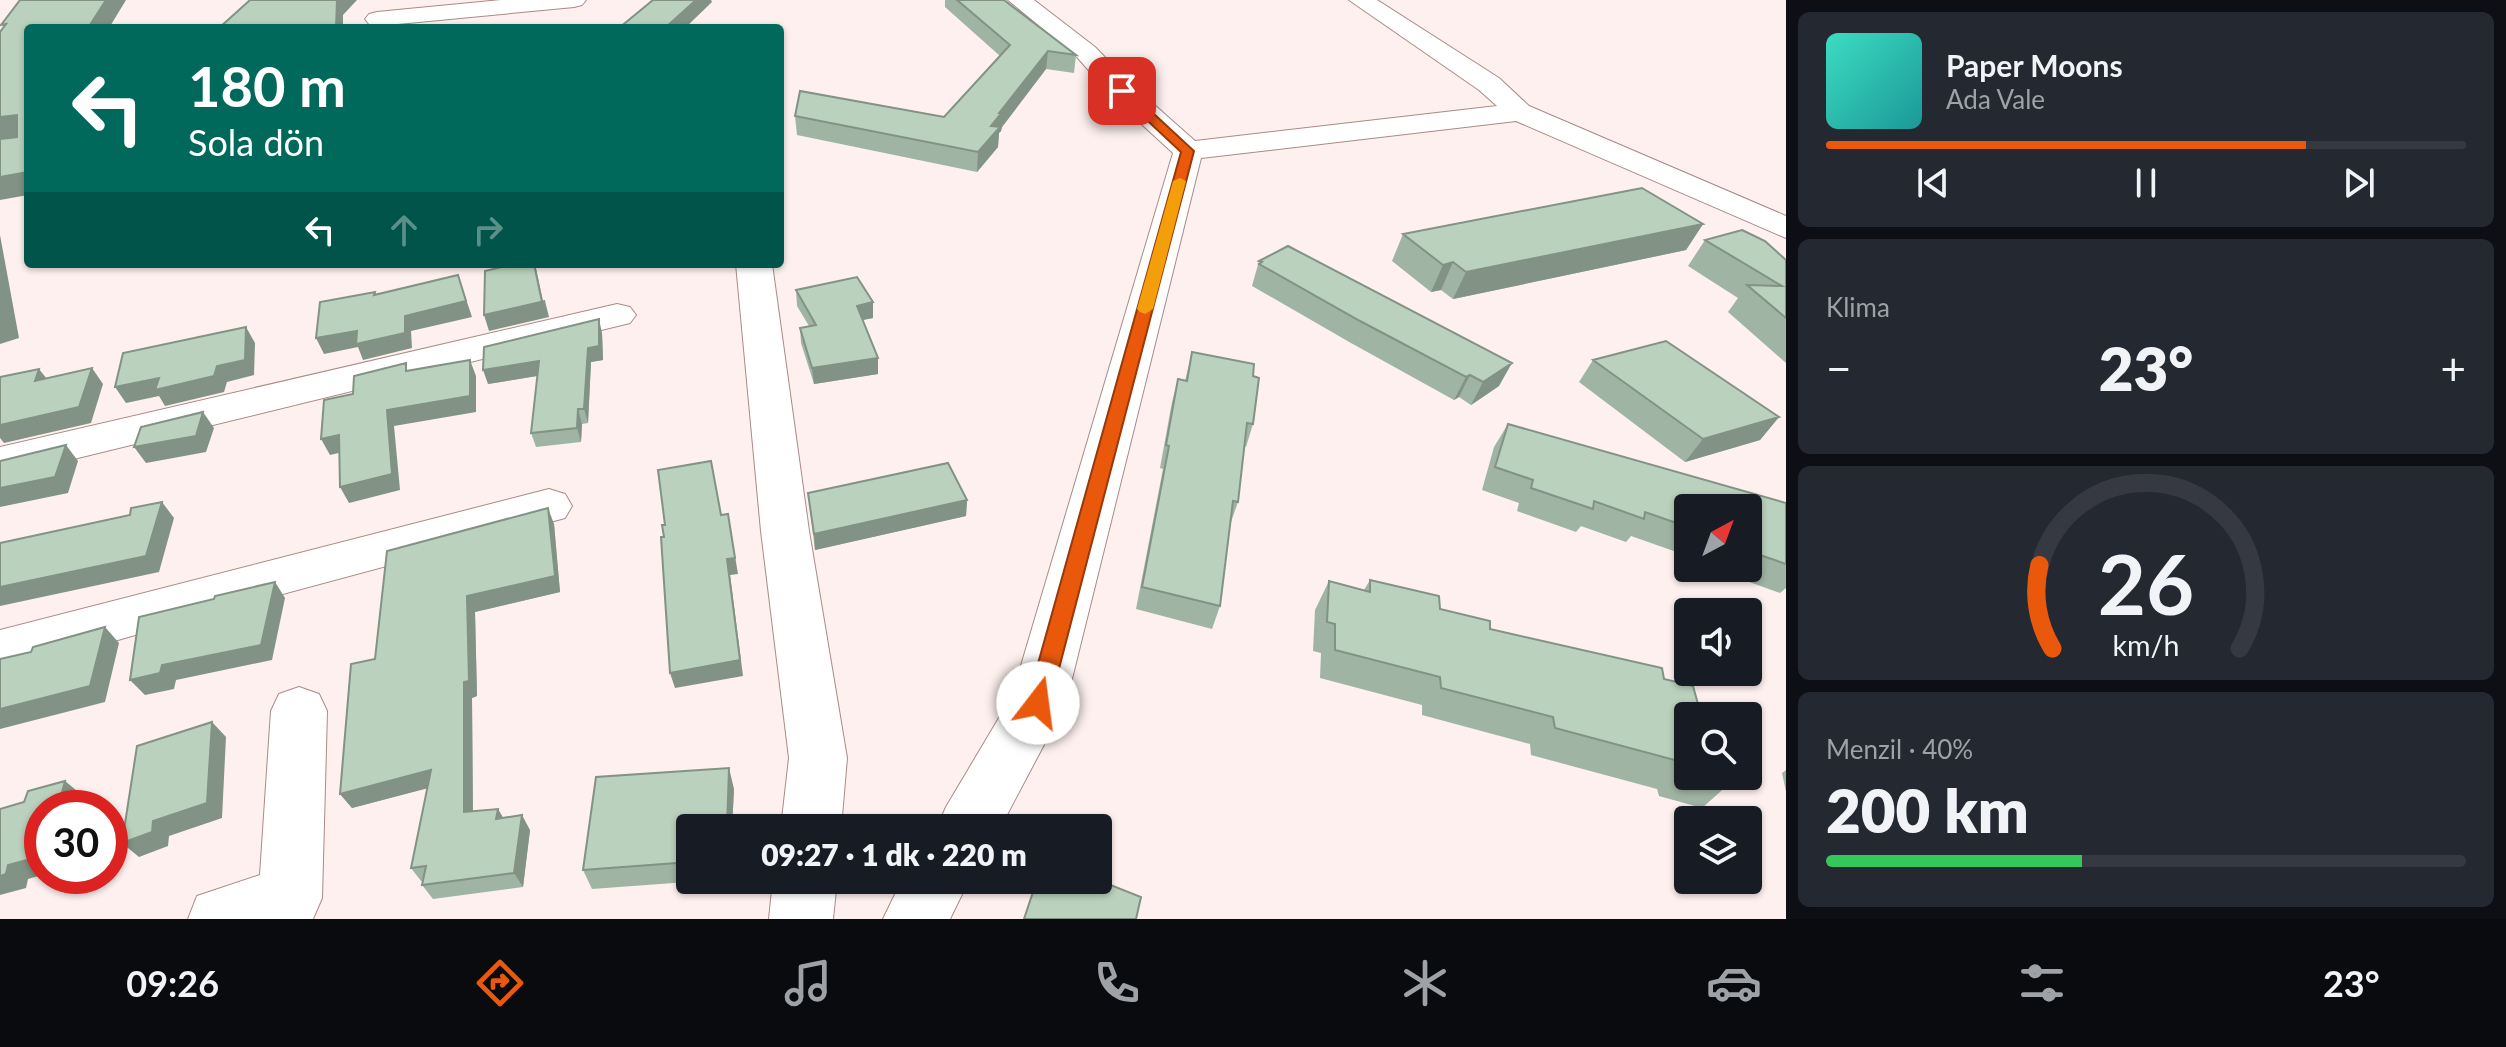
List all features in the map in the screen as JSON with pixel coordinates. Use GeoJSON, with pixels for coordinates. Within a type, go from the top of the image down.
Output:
{"type":"FeatureCollection","features":[{"type":"Feature","properties":{"kind":"street"},"geometry":{"type":"LineString","coordinates":[[375,24],[393,0]]}},
{"type":"Feature","properties":{"kind":"street"},"geometry":{"type":"LineString","coordinates":[[375,24],[574,0]]}},
{"type":"Feature","properties":{"kind":"street"},"geometry":{"type":"LineString","coordinates":[[1020,0],[1086,52],[1122,91],[1188,151],[1519,112]]}},
{"type":"Feature","properties":{"kind":"street"},"geometry":{"type":"LineString","coordinates":[[1361,0],[1489,84],[1519,112],[1786,228]]}},
{"type":"Feature","properties":{"kind":"street"},"geometry":{"type":"LineString","coordinates":[[975,814],[1038,703],[1188,151]]}},
{"type":"Feature","properties":{"kind":"street"},"geometry":{"type":"LineString","coordinates":[[754,268],[785,531],[818,758],[812,814]]}},
{"type":"Feature","properties":{"kind":"street"},"geometry":{"type":"LineString","coordinates":[[0,462],[617,315]]}},
{"type":"Feature","properties":{"kind":"street"},"geometry":{"type":"LineString","coordinates":[[0,652],[549,506]]}},
{"type":"Feature","properties":{"kind":"street"},"geometry":{"type":"LineString","coordinates":[[220,919],[285,909],[299,711]]}},
{"type":"Feature","properties":{"kind":"street"},"geometry":{"type":"LineString","coordinates":[[801,919],[804,894]]}},
{"type":"Feature","properties":{"kind":"street"},"geometry":{"type":"LineString","coordinates":[[915,919],[929,894]]}},
{"type":"Feature","properties":{"kind":"building"},"geometry":{"type":"Polygon","coordinates":[[[20,0],[106,0],[91,24],[24,24],[24,173],[0,177],[0,139],[17,137],[17,115],[0,117],[0,32],[6,24],[1,25],[20,0]]]}},
{"type":"Feature","properties":{"kind":"building"},"geometry":{"type":"Polygon","coordinates":[[[250,0],[337,0],[336,24],[223,24],[250,0]]]}},
{"type":"Feature","properties":{"kind":"building"},"geometry":{"type":"Polygon","coordinates":[[[653,0],[696,0],[669,24],[624,24],[653,0]]]}},
{"type":"Feature","properties":{"kind":"building"},"geometry":{"type":"Polygon","coordinates":[[[957,0],[1004,0],[1076,55],[1048,51],[1000,112],[1003,111],[991,126],[1000,127],[978,152],[795,116],[800,91],[944,117],[1010,45],[957,0]]]}},
{"type":"Feature","properties":{"kind":"building"},"geometry":{"type":"Polygon","coordinates":[[[1642,188],[1703,224],[1466,272],[1453,262],[1443,265],[1403,234],[1642,188]]]}},
{"type":"Feature","properties":{"kind":"building"},"geometry":{"type":"Polygon","coordinates":[[[1742,230],[1765,241],[1786,260],[1786,318],[1747,285],[1782,286],[1705,240],[1742,230]]]}},
{"type":"Feature","properties":{"kind":"building"},"geometry":{"type":"Polygon","coordinates":[[[1288,246],[1512,363],[1483,382],[1470,375],[1466,377],[1259,264],[1262,262],[1259,261],[1288,246]]]}},
{"type":"Feature","properties":{"kind":"building"},"geometry":{"type":"Polygon","coordinates":[[[535,268],[542,302],[484,315],[485,271],[535,268]]]}},
{"type":"Feature","properties":{"kind":"building"},"geometry":{"type":"Polygon","coordinates":[[[458,275],[466,301],[405,316],[405,333],[356,344],[357,331],[316,338],[320,302],[375,292],[374,295],[458,275]]]}},
{"type":"Feature","properties":{"kind":"building"},"geometry":{"type":"Polygon","coordinates":[[[857,277],[873,302],[857,306],[878,358],[812,368],[800,328],[816,325],[796,290],[857,277]]]}},
{"type":"Feature","properties":{"kind":"building"},"geometry":{"type":"Polygon","coordinates":[[[599,319],[599,346],[588,348],[584,409],[578,409],[577,428],[531,433],[539,361],[483,370],[484,347],[599,319]]]}},
{"type":"Feature","properties":{"kind":"building"},"geometry":{"type":"Polygon","coordinates":[[[246,327],[245,360],[217,366],[214,376],[155,390],[159,378],[115,387],[123,353],[246,327]]]}},
{"type":"Feature","properties":{"kind":"building"},"geometry":{"type":"Polygon","coordinates":[[[1666,341],[1779,417],[1703,439],[1593,360],[1666,341]]]}},
{"type":"Feature","properties":{"kind":"building"},"geometry":{"type":"Polygon","coordinates":[[[1192,352],[1254,364],[1253,376],[1259,378],[1253,424],[1247,423],[1238,502],[1233,501],[1220,606],[1142,587],[1169,446],[1166,445],[1178,379],[1187,381],[1192,352]]]}},
{"type":"Feature","properties":{"kind":"building"},"geometry":{"type":"Polygon","coordinates":[[[470,360],[470,396],[387,410],[392,474],[340,487],[339,435],[321,439],[324,400],[353,394],[354,376],[406,363],[406,371],[470,360]]]}},
{"type":"Feature","properties":{"kind":"building"},"geometry":{"type":"Polygon","coordinates":[[[92,368],[79,407],[0,425],[0,377],[39,369],[35,381],[92,368]]]}},
{"type":"Feature","properties":{"kind":"building"},"geometry":{"type":"Polygon","coordinates":[[[203,412],[196,436],[134,447],[141,427],[203,412]]]}},
{"type":"Feature","properties":{"kind":"building"},"geometry":{"type":"Polygon","coordinates":[[[1508,424],[1754,494],[1674,494],[1674,522],[1645,512],[1644,519],[1594,501],[1593,509],[1531,488],[1533,480],[1495,467],[1508,424]]]}},
{"type":"Feature","properties":{"kind":"building"},"geometry":{"type":"Polygon","coordinates":[[[66,445],[55,477],[0,488],[0,461],[66,445]]]}},
{"type":"Feature","properties":{"kind":"building"},"geometry":{"type":"Polygon","coordinates":[[[711,461],[721,515],[728,514],[735,558],[727,559],[740,660],[670,673],[661,537],[664,537],[662,525],[665,525],[658,470],[711,461]]]}},
{"type":"Feature","properties":{"kind":"building"},"geometry":{"type":"Polygon","coordinates":[[[948,463],[967,500],[814,534],[808,493],[948,463]]]}},
{"type":"Feature","properties":{"kind":"building"},"geometry":{"type":"Polygon","coordinates":[[[1762,496],[1786,503],[1786,564],[1762,556],[1762,496]]]}},
{"type":"Feature","properties":{"kind":"building"},"geometry":{"type":"Polygon","coordinates":[[[162,502],[146,556],[0,587],[0,543],[130,515],[131,508],[162,502]]]}},
{"type":"Feature","properties":{"kind":"building"},"geometry":{"type":"Polygon","coordinates":[[[548,508],[555,576],[467,596],[469,681],[464,682],[464,812],[498,809],[496,819],[522,815],[514,873],[422,885],[426,866],[411,868],[431,770],[340,794],[351,664],[375,659],[387,551],[548,508]]]}},
{"type":"Feature","properties":{"kind":"building"},"geometry":{"type":"Polygon","coordinates":[[[1370,580],[1439,596],[1440,609],[1490,621],[1490,629],[1662,668],[1664,679],[1674,681],[1674,686],[1693,686],[1697,702],[1674,702],[1674,760],[1555,728],[1553,717],[1441,688],[1440,677],[1335,650],[1335,624],[1327,622],[1329,581],[1370,592],[1370,580]]]}},
{"type":"Feature","properties":{"kind":"building"},"geometry":{"type":"Polygon","coordinates":[[[275,582],[261,645],[162,665],[160,673],[130,680],[139,617],[275,582]]]}},
{"type":"Feature","properties":{"kind":"building"},"geometry":{"type":"Polygon","coordinates":[[[105,627],[90,686],[0,709],[0,659],[105,627]]]}},
{"type":"Feature","properties":{"kind":"building"},"geometry":{"type":"Polygon","coordinates":[[[212,722],[207,803],[153,821],[152,832],[128,841],[128,804],[137,746],[212,722]]]}},
{"type":"Feature","properties":{"kind":"building"},"geometry":{"type":"Polygon","coordinates":[[[729,768],[727,814],[676,814],[676,863],[583,870],[596,777],[729,768]]]}},
{"type":"Feature","properties":{"kind":"building"},"geometry":{"type":"Polygon","coordinates":[[[65,781],[63,790],[32,790],[65,781]]]}},
{"type":"Feature","properties":{"kind":"building"},"geometry":{"type":"Polygon","coordinates":[[[24,802],[24,861],[8,865],[6,874],[0,876],[0,809],[24,802]]]}},
{"type":"Feature","properties":{"kind":"building"},"geometry":{"type":"Polygon","coordinates":[[[1112,886],[1141,897],[1136,919],[1024,919],[1032,894],[1112,894],[1112,886]]]}},
{"type":"Feature","properties":{"kind":"slow traffic"},"geometry":{"type":"LineString","coordinates":[[1145,309],[1180,181]]}},
{"type":"Feature","properties":{"kind":"route"},"geometry":{"type":"LineString","coordinates":[[1038,703],[1188,151],[1122,91]]}}]}
